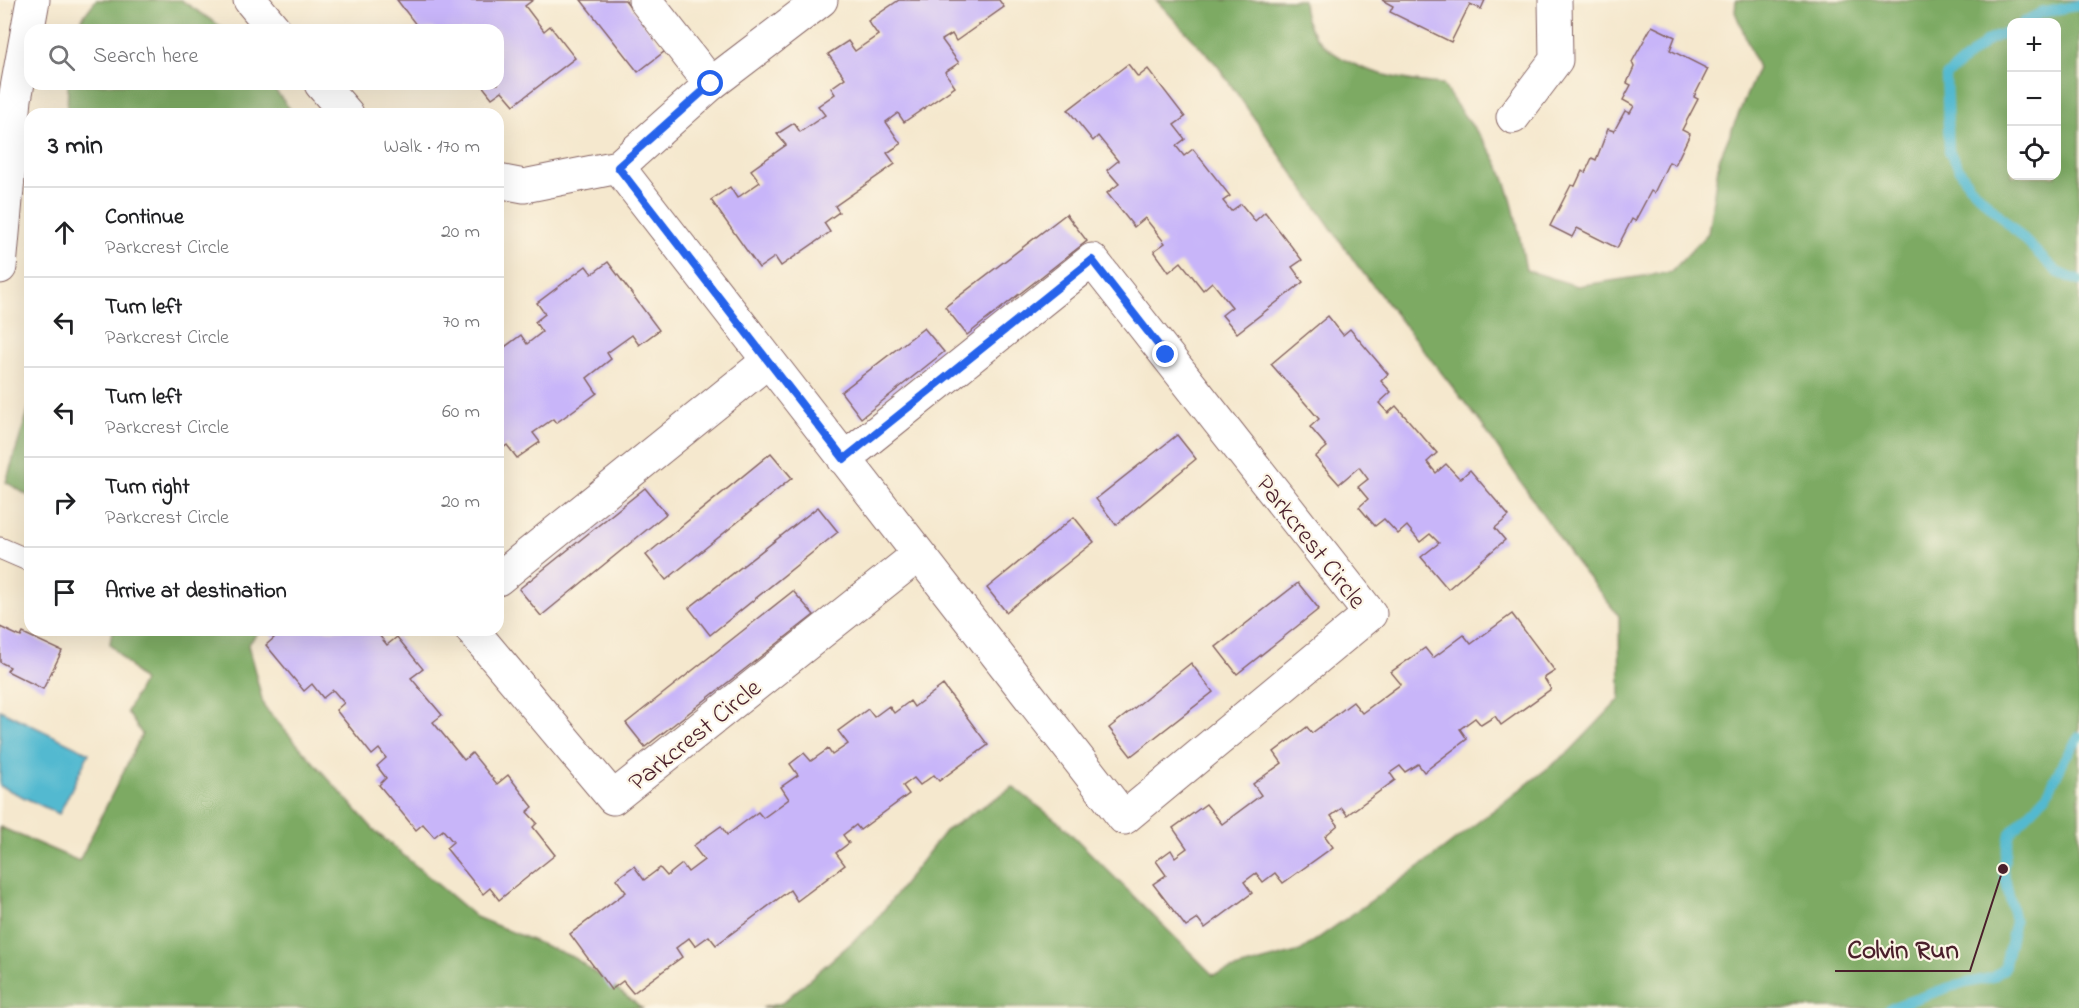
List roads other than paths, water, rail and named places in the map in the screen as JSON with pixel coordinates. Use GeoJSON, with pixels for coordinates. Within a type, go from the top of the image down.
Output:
{"type":"FeatureCollection","features":[{"type":"Feature","properties":{"kind":"street"},"geometry":{"type":"LineString","coordinates":[[29,24],[33,0]]}},
{"type":"Feature","properties":{"kind":"street"},"geometry":{"type":"LineString","coordinates":[[250,0],[270,24]]}},
{"type":"Feature","properties":{"kind":"street"},"geometry":{"type":"LineString","coordinates":[[645,0],[711,84]]}},
{"type":"Feature","properties":{"kind":"street"},"geometry":{"type":"LineString","coordinates":[[504,182],[524,186],[618,167],[711,84],[821,0]]}},
{"type":"Feature","properties":{"kind":"street"},"geometry":{"type":"LineString","coordinates":[[1513,117],[1556,60],[1555,0]]}},
{"type":"Feature","properties":{"kind":"street"},"geometry":{"type":"LineString","coordinates":[[0,259],[15,99],[24,50]]}},
{"type":"Feature","properties":{"kind":"street"},"geometry":{"type":"LineString","coordinates":[[326,90],[342,108]]}},
{"type":"Feature","properties":{"kind":"street","name":"Parkcrest Circle"},"geometry":{"type":"LineString","coordinates":[[618,167],[918,555],[1124,818],[1370,614],[1092,260],[844,459]]}},
{"type":"Feature","properties":{"kind":"street"},"geometry":{"type":"LineString","coordinates":[[504,574],[768,361]]}},
{"type":"Feature","properties":{"kind":"street","name":"Parkcrest Circle"},"geometry":{"type":"LineString","coordinates":[[477,636],[613,798],[918,555]]}},
{"type":"Feature","properties":{"kind":"lane"},"geometry":{"type":"LineString","coordinates":[[0,548],[24,558]]}},
{"type":"Feature","properties":{"kind":"water"},"geometry":{"type":"Polygon","coordinates":[[[0,710],[89,753],[59,814],[0,786],[0,710]]]}},
{"type":"Feature","properties":{"kind":"waterway"},"geometry":{"type":"LineString","coordinates":[[2031,18],[2041,13],[2079,5]]}},
{"type":"Feature","properties":{"kind":"waterway"},"geometry":{"type":"LineString","coordinates":[[2007,31],[1987,41],[1946,76],[1949,151],[1968,184],[2057,272],[2079,281]]}},
{"type":"Feature","properties":{"kind":"waterway"},"geometry":{"type":"LineString","coordinates":[[1890,1008],[1950,987],[1993,977],[2004,969],[2015,921],[2003,869],[2010,833],[2047,795],[2065,758],[2079,737]]}},
{"type":"Feature","properties":{"kind":"place","name":"Colvin Run"},"geometry":{"type":"Point","coordinates":[2003,869]}}]}
